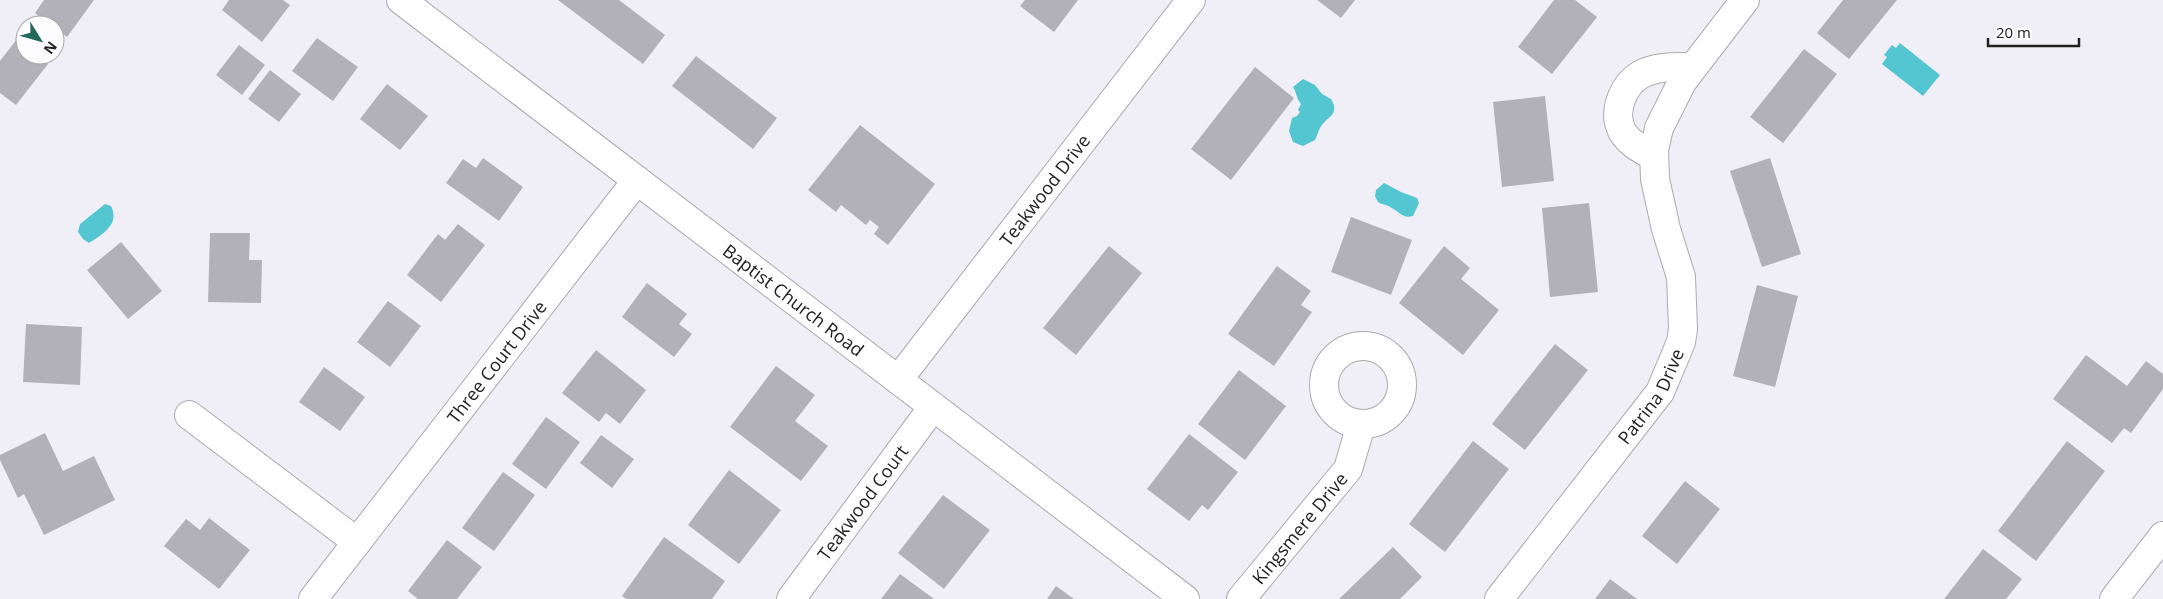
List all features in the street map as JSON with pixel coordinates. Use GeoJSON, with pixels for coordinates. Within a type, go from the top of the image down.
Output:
{"type":"FeatureCollection","features":[{"type":"Feature","properties":{"kind":"street","name":"Baptist Church Road"},"geometry":{"type":"LineString","coordinates":[[402,0],[1185,599]]}},
{"type":"Feature","properties":{"kind":"street","name":"Teakwood Drive"},"geometry":{"type":"LineString","coordinates":[[898,380],[1191,0]]}},
{"type":"Feature","properties":{"kind":"street","name":"Patrina Drive"},"geometry":{"type":"LineString","coordinates":[[1499,599],[1660,392],[1681,342],[1683,329],[1681,276],[1664,221],[1655,179],[1654,156],[1659,128],[1682,82],[1745,0]]}},
{"type":"Feature","properties":{"kind":"street"},"geometry":{"type":"LineString","coordinates":[[1654,156],[1638,148],[1620,127],[1620,106],[1623,92],[1639,76],[1665,67],[1693,67]]}},
{"type":"Feature","properties":{"kind":"street","name":"Three Court Drive"},"geometry":{"type":"LineString","coordinates":[[313,599],[637,180]]}},
{"type":"Feature","properties":{"kind":"street","name":"Teakwood Court"},"geometry":{"type":"LineString","coordinates":[[792,599],[933,406]]}},
{"type":"Feature","properties":{"kind":"street"},"geometry":{"type":"LineString","coordinates":[[189,416],[356,542]]}},
{"type":"Feature","properties":{"kind":"street","name":"Kingsmere Drive"},"geometry":{"type":"LineString","coordinates":[[1241,599],[1348,469],[1361,425]]}},
{"type":"Feature","properties":{"kind":"street"},"geometry":{"type":"LineString","coordinates":[[2117,598],[2163,536]]}},
{"type":"Feature","properties":{"kind":"water"},"geometry":{"type":"Polygon","coordinates":[[[1900,43],[1940,75],[1923,96],[1882,64],[1887,57],[1884,55],[1892,45],[1896,48],[1900,43]]]}},
{"type":"Feature","properties":{"kind":"water"},"geometry":{"type":"Polygon","coordinates":[[[1303,79],[1315,85],[1322,94],[1331,99],[1334,109],[1320,128],[1315,140],[1303,146],[1293,142],[1289,131],[1292,118],[1300,112],[1298,110],[1301,104],[1293,87],[1303,79]]]}},
{"type":"Feature","properties":{"kind":"water"},"geometry":{"type":"Polygon","coordinates":[[[1384,183],[1417,198],[1419,203],[1413,216],[1403,216],[1378,202],[1375,196],[1376,190],[1384,183]]]}},
{"type":"Feature","properties":{"kind":"water"},"geometry":{"type":"Polygon","coordinates":[[[105,204],[111,206],[113,212],[112,223],[109,228],[89,243],[78,232],[80,224],[105,204]]]}},
{"type":"Feature","properties":{"kind":"building"},"geometry":{"type":"Polygon","coordinates":[[[44,0],[94,0],[67,37],[65,36],[65,15],[38,15],[35,13],[44,0]]]}},
{"type":"Feature","properties":{"kind":"building"},"geometry":{"type":"Polygon","coordinates":[[[229,0],[283,0],[290,5],[262,42],[222,10],[229,0]]]}},
{"type":"Feature","properties":{"kind":"building"},"geometry":{"type":"Polygon","coordinates":[[[558,0],[619,0],[665,35],[643,64],[558,0]]]}},
{"type":"Feature","properties":{"kind":"building"},"geometry":{"type":"Polygon","coordinates":[[[1025,0],[1078,0],[1054,32],[1020,6],[1025,0]]]}},
{"type":"Feature","properties":{"kind":"building"},"geometry":{"type":"Polygon","coordinates":[[[1317,0],[1355,0],[1341,18],[1317,0]]]}},
{"type":"Feature","properties":{"kind":"building"},"geometry":{"type":"Polygon","coordinates":[[[1554,0],[1575,0],[1597,17],[1552,74],[1518,47],[1554,0]]]}},
{"type":"Feature","properties":{"kind":"building"},"geometry":{"type":"Polygon","coordinates":[[[1843,0],[1897,0],[1849,59],[1817,33],[1843,0]]]}},
{"type":"Feature","properties":{"kind":"building"},"geometry":{"type":"Polygon","coordinates":[[[317,38],[358,67],[333,101],[292,71],[317,38]]]}},
{"type":"Feature","properties":{"kind":"building"},"geometry":{"type":"Polygon","coordinates":[[[15,42],[15,65],[47,65],[16,105],[0,93],[0,61],[15,42]]]}},
{"type":"Feature","properties":{"kind":"building"},"geometry":{"type":"Polygon","coordinates":[[[239,45],[265,65],[242,95],[216,75],[239,45]]]}},
{"type":"Feature","properties":{"kind":"building"},"geometry":{"type":"Polygon","coordinates":[[[1804,49],[1837,74],[1783,143],[1750,117],[1804,49]]]}},
{"type":"Feature","properties":{"kind":"building"},"geometry":{"type":"Polygon","coordinates":[[[696,56],[777,118],[753,149],[672,86],[696,56]]]}},
{"type":"Feature","properties":{"kind":"building"},"geometry":{"type":"Polygon","coordinates":[[[1255,67],[1294,98],[1231,180],[1191,149],[1255,67]]]}},
{"type":"Feature","properties":{"kind":"building"},"geometry":{"type":"Polygon","coordinates":[[[270,70],[301,94],[279,122],[248,99],[270,70]]]}},
{"type":"Feature","properties":{"kind":"building"},"geometry":{"type":"Polygon","coordinates":[[[387,84],[428,116],[400,150],[360,119],[387,84]]]}},
{"type":"Feature","properties":{"kind":"building"},"geometry":{"type":"Polygon","coordinates":[[[1545,96],[1554,181],[1502,187],[1493,102],[1545,96]]]}},
{"type":"Feature","properties":{"kind":"building"},"geometry":{"type":"Polygon","coordinates":[[[860,125],[935,184],[888,245],[874,234],[879,227],[870,220],[866,225],[841,205],[836,212],[808,190],[860,125]]]}},
{"type":"Feature","properties":{"kind":"building"},"geometry":{"type":"Polygon","coordinates":[[[483,158],[523,187],[499,221],[446,183],[463,159],[476,168],[483,158]]]}},
{"type":"Feature","properties":{"kind":"building"},"geometry":{"type":"Polygon","coordinates":[[[1770,158],[1801,254],[1762,267],[1730,171],[1770,158]]]}},
{"type":"Feature","properties":{"kind":"building"},"geometry":{"type":"Polygon","coordinates":[[[1589,203],[1598,292],[1550,297],[1542,208],[1589,203]]]}},
{"type":"Feature","properties":{"kind":"building"},"geometry":{"type":"Polygon","coordinates":[[[1351,217],[1412,240],[1391,295],[1331,272],[1351,217]]]}},
{"type":"Feature","properties":{"kind":"building"},"geometry":{"type":"Polygon","coordinates":[[[458,224],[485,245],[441,302],[407,275],[438,234],[445,240],[458,224]]]}},
{"type":"Feature","properties":{"kind":"building"},"geometry":{"type":"Polygon","coordinates":[[[210,233],[250,233],[249,260],[262,260],[261,303],[208,302],[210,233]]]}},
{"type":"Feature","properties":{"kind":"building"},"geometry":{"type":"Polygon","coordinates":[[[121,242],[162,291],[128,319],[87,270],[121,242]]]}},
{"type":"Feature","properties":{"kind":"building"},"geometry":{"type":"Polygon","coordinates":[[[1109,246],[1142,273],[1076,355],[1043,328],[1109,246]]]}},
{"type":"Feature","properties":{"kind":"building"},"geometry":{"type":"Polygon","coordinates":[[[1444,246],[1470,268],[1461,279],[1499,310],[1463,355],[1399,303],[1444,246]]]}},
{"type":"Feature","properties":{"kind":"building"},"geometry":{"type":"Polygon","coordinates":[[[1277,266],[1311,291],[1301,305],[1312,312],[1274,366],[1228,334],[1277,266]]]}},
{"type":"Feature","properties":{"kind":"building"},"geometry":{"type":"Polygon","coordinates":[[[647,283],[687,314],[679,324],[692,334],[674,357],[622,317],[647,283]]]}},
{"type":"Feature","properties":{"kind":"building"},"geometry":{"type":"Polygon","coordinates":[[[1757,285],[1798,296],[1775,387],[1733,376],[1757,285]]]}},
{"type":"Feature","properties":{"kind":"building"},"geometry":{"type":"Polygon","coordinates":[[[388,301],[421,326],[390,367],[357,342],[388,301]]]}},
{"type":"Feature","properties":{"kind":"building"},"geometry":{"type":"Polygon","coordinates":[[[26,324],[82,327],[80,385],[23,382],[26,324]]]}},
{"type":"Feature","properties":{"kind":"building"},"geometry":{"type":"Polygon","coordinates":[[[1555,344],[1588,370],[1525,450],[1492,424],[1555,344]]]}},
{"type":"Feature","properties":{"kind":"building"},"geometry":{"type":"Polygon","coordinates":[[[596,350],[646,390],[620,424],[606,413],[599,422],[562,393],[596,350]]]}},
{"type":"Feature","properties":{"kind":"building"},"geometry":{"type":"Polygon","coordinates":[[[2086,355],[2127,386],[2146,361],[2163,374],[2163,389],[2131,433],[2124,428],[2112,443],[2053,399],[2086,355]]]}},
{"type":"Feature","properties":{"kind":"building"},"geometry":{"type":"Polygon","coordinates":[[[776,366],[815,395],[795,421],[828,446],[801,481],[730,427],[776,366]]]}},
{"type":"Feature","properties":{"kind":"building"},"geometry":{"type":"Polygon","coordinates":[[[324,367],[365,397],[340,431],[299,402],[324,367]]]}},
{"type":"Feature","properties":{"kind":"building"},"geometry":{"type":"Polygon","coordinates":[[[1239,370],[1286,406],[1245,460],[1198,424],[1239,370]]]}},
{"type":"Feature","properties":{"kind":"building"},"geometry":{"type":"Polygon","coordinates":[[[546,417],[580,442],[546,489],[512,464],[546,417]]]}},
{"type":"Feature","properties":{"kind":"building"},"geometry":{"type":"Polygon","coordinates":[[[45,433],[63,471],[94,456],[115,500],[44,535],[24,494],[18,498],[0,460],[0,455],[45,433]]]}},
{"type":"Feature","properties":{"kind":"building"},"geometry":{"type":"Polygon","coordinates":[[[1189,434],[1238,472],[1208,510],[1202,505],[1189,521],[1147,489],[1189,434]]]}},
{"type":"Feature","properties":{"kind":"building"},"geometry":{"type":"Polygon","coordinates":[[[601,435],[634,459],[612,488],[580,463],[601,435]]]}},
{"type":"Feature","properties":{"kind":"building"},"geometry":{"type":"Polygon","coordinates":[[[1473,441],[1509,469],[1445,552],[1409,524],[1473,441]]]}},
{"type":"Feature","properties":{"kind":"building"},"geometry":{"type":"Polygon","coordinates":[[[2067,441],[2105,471],[2036,561],[1998,531],[2067,441]]]}},
{"type":"Feature","properties":{"kind":"building"},"geometry":{"type":"Polygon","coordinates":[[[729,470],[781,510],[739,564],[688,525],[729,470]]]}},
{"type":"Feature","properties":{"kind":"building"},"geometry":{"type":"Polygon","coordinates":[[[503,472],[535,495],[494,551],[462,528],[503,472]]]}},
{"type":"Feature","properties":{"kind":"building"},"geometry":{"type":"Polygon","coordinates":[[[1685,481],[1720,509],[1677,564],[1642,536],[1685,481]]]}},
{"type":"Feature","properties":{"kind":"building"},"geometry":{"type":"Polygon","coordinates":[[[943,495],[990,530],[944,589],[898,553],[943,495]]]}},
{"type":"Feature","properties":{"kind":"building"},"geometry":{"type":"Polygon","coordinates":[[[209,518],[250,550],[219,589],[164,546],[186,519],[200,530],[209,518]]]}},
{"type":"Feature","properties":{"kind":"building"},"geometry":{"type":"Polygon","coordinates":[[[664,537],[725,581],[712,599],[626,599],[622,596],[664,537]]]}},
{"type":"Feature","properties":{"kind":"building"},"geometry":{"type":"Polygon","coordinates":[[[447,540],[482,567],[457,599],[418,599],[408,591],[447,540]]]}},
{"type":"Feature","properties":{"kind":"building"},"geometry":{"type":"Polygon","coordinates":[[[1393,547],[1422,577],[1400,599],[1339,599],[1393,547]]]}},
{"type":"Feature","properties":{"kind":"building"},"geometry":{"type":"Polygon","coordinates":[[[1983,549],[2022,579],[2006,599],[1944,599],[1983,549]]]}},
{"type":"Feature","properties":{"kind":"building"},"geometry":{"type":"Polygon","coordinates":[[[900,574],[934,599],[881,599],[900,574]]]}},
{"type":"Feature","properties":{"kind":"building"},"geometry":{"type":"Polygon","coordinates":[[[1610,579],[1637,599],[1595,599],[1610,579]]]}},
{"type":"Feature","properties":{"kind":"building"},"geometry":{"type":"Polygon","coordinates":[[[1056,586],[1074,599],[1047,599],[1056,586]]]}}]}
